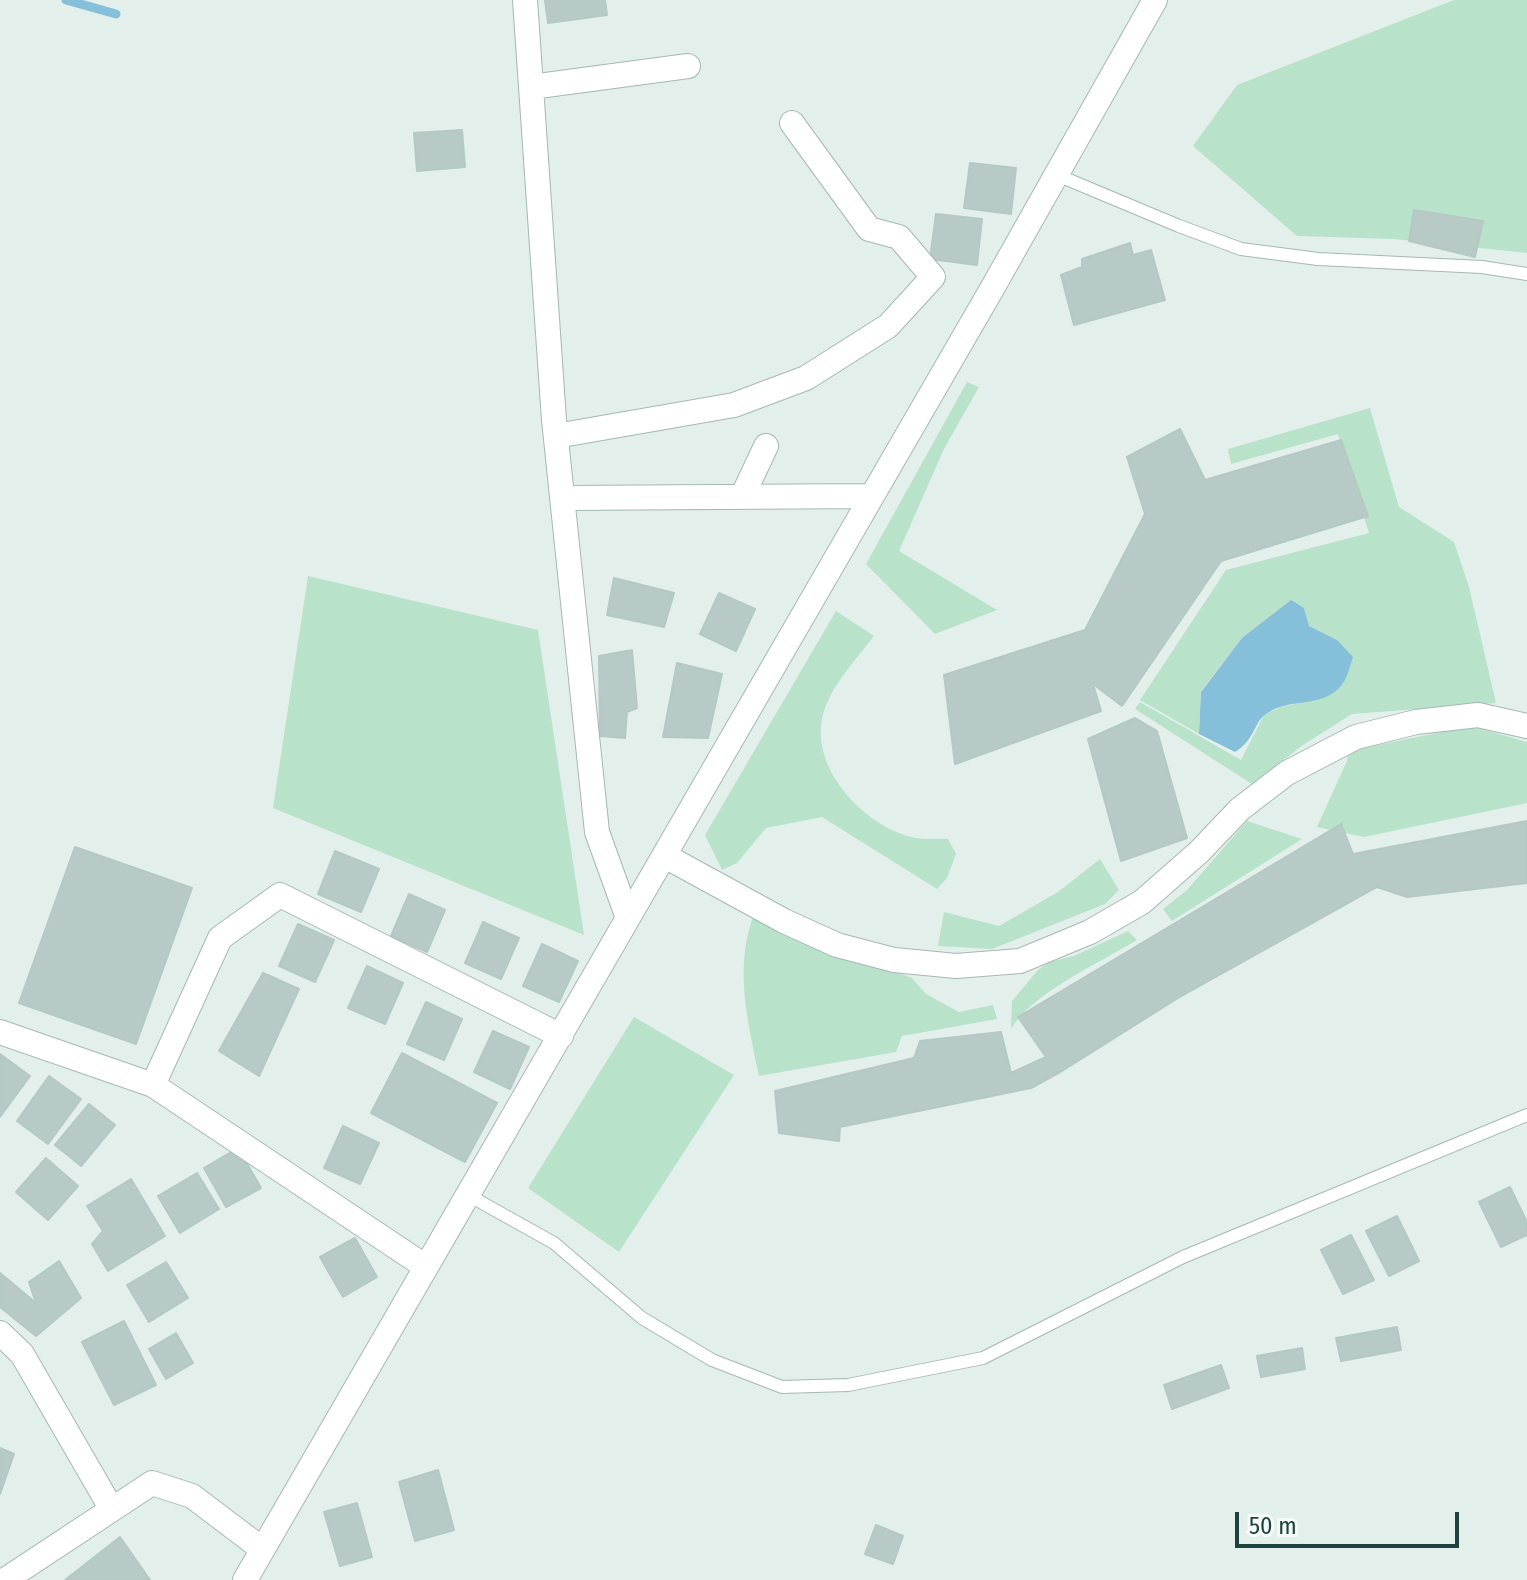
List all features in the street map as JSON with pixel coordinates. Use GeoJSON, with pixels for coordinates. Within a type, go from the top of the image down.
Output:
{"type":"FeatureCollection","features":[{"type":"Feature","properties":{"kind":"street"},"geometry":{"type":"LineString","coordinates":[[525,0],[556,436],[597,832],[628,918]]}},
{"type":"Feature","properties":{"kind":"street"},"geometry":{"type":"LineString","coordinates":[[245,1580],[665,856],[1155,0]]}},
{"type":"Feature","properties":{"kind":"street"},"geometry":{"type":"LineString","coordinates":[[531,87],[688,66]]}},
{"type":"Feature","properties":{"kind":"street"},"geometry":{"type":"LineString","coordinates":[[556,436],[734,405],[806,378],[888,326],[933,277],[899,237],[869,229],[792,123]]}},
{"type":"Feature","properties":{"kind":"street"},"geometry":{"type":"LineString","coordinates":[[742,497],[766,446]]}},
{"type":"Feature","properties":{"kind":"street"},"geometry":{"type":"LineString","coordinates":[[562,498],[872,496]]}},
{"type":"Feature","properties":{"kind":"street"},"geometry":{"type":"LineString","coordinates":[[665,856],[784,921],[837,945],[894,960],[956,966],[1020,961],[1090,932],[1142,902],[1199,852],[1240,809],[1287,773],[1356,737],[1416,722],[1478,715],[1527,726]]}},
{"type":"Feature","properties":{"kind":"street"},"geometry":{"type":"LineString","coordinates":[[153,1085],[220,938],[280,895],[561,1036]]}},
{"type":"Feature","properties":{"kind":"street"},"geometry":{"type":"LineString","coordinates":[[0,1032],[153,1085],[426,1267]]}},
{"type":"Feature","properties":{"kind":"street"},"geometry":{"type":"LineString","coordinates":[[0,1333],[22,1354],[111,1508]]}},
{"type":"Feature","properties":{"kind":"street"},"geometry":{"type":"LineString","coordinates":[[5,1580],[152,1483],[192,1496],[262,1549]]}},
{"type":"Feature","properties":{"kind":"lane"},"geometry":{"type":"LineString","coordinates":[[1057,175],[1241,249],[1318,259],[1482,267],[1527,274]]}},
{"type":"Feature","properties":{"kind":"lane"},"geometry":{"type":"LineString","coordinates":[[468,1195],[554,1243],[642,1318],[712,1360],[782,1387],[848,1385],[983,1358],[1183,1257],[1527,1115]]}},
{"type":"Feature","properties":{"kind":"green space"},"geometry":{"type":"Polygon","coordinates":[[[1454,0],[1527,0],[1527,253],[1394,239],[1297,236],[1193,146],[1237,85],[1454,0]]]}},
{"type":"Feature","properties":{"kind":"green space"},"geometry":{"type":"Polygon","coordinates":[[[967,382],[979,387],[944,449],[899,551],[997,610],[935,634],[866,564],[967,382]]]}},
{"type":"Feature","properties":{"kind":"green space"},"geometry":{"type":"Polygon","coordinates":[[[1370,408],[1399,507],[1454,542],[1469,587],[1496,703],[1352,714],[1303,745],[1252,784],[1135,709],[1140,702],[1241,760],[1264,715],[1280,707],[1304,702],[1337,640],[1309,626],[1304,608],[1242,638],[1201,691],[1199,734],[1140,700],[1226,570],[1369,533],[1338,434],[1231,464],[1228,449],[1370,408]]]}},
{"type":"Feature","properties":{"kind":"green space"},"geometry":{"type":"Polygon","coordinates":[[[308,576],[538,630],[584,935],[273,808],[308,576]]]}},
{"type":"Feature","properties":{"kind":"green space"},"geometry":{"type":"Polygon","coordinates":[[[836,611],[874,636],[844,675],[825,708],[821,738],[825,757],[845,793],[876,821],[911,837],[948,839],[956,854],[947,878],[937,889],[822,817],[766,828],[737,863],[722,870],[705,835],[836,611]]]}},
{"type":"Feature","properties":{"kind":"green space"},"geometry":{"type":"Polygon","coordinates":[[[1471,726],[1527,742],[1527,803],[1364,837],[1317,827],[1347,761],[1348,751],[1471,726]]]}},
{"type":"Feature","properties":{"kind":"green space"},"geometry":{"type":"Polygon","coordinates":[[[1247,821],[1302,839],[1172,921],[1163,909],[1187,890],[1247,821]]]}},
{"type":"Feature","properties":{"kind":"green space"},"geometry":{"type":"Polygon","coordinates":[[[1100,859],[1119,890],[1105,904],[992,949],[938,946],[944,912],[999,926],[1058,892],[1100,859]]]}},
{"type":"Feature","properties":{"kind":"green space"},"geometry":{"type":"Polygon","coordinates":[[[753,917],[912,978],[926,994],[959,1012],[993,1005],[997,1019],[902,1036],[896,1052],[759,1076],[747,1016],[744,976],[744,956],[753,917]]]}},
{"type":"Feature","properties":{"kind":"green space"},"geometry":{"type":"Polygon","coordinates":[[[1128,931],[1137,940],[1034,1003],[1011,1029],[1012,1001],[1037,971],[1049,962],[1074,956],[1128,931]]]}},
{"type":"Feature","properties":{"kind":"green space"},"geometry":{"type":"Polygon","coordinates":[[[634,1017],[734,1075],[619,1252],[528,1188],[634,1017]]]}},
{"type":"Feature","properties":{"kind":"water"},"geometry":{"type":"Polygon","coordinates":[[[1291,600],[1304,608],[1309,626],[1337,640],[1353,657],[1343,683],[1324,698],[1285,706],[1266,714],[1247,742],[1235,752],[1199,734],[1201,692],[1242,638],[1291,600]]]}},
{"type":"Feature","properties":{"kind":"building"},"geometry":{"type":"Polygon","coordinates":[[[545,0],[605,0],[607,15],[548,23],[545,0]]]}},
{"type":"Feature","properties":{"kind":"building"},"geometry":{"type":"Polygon","coordinates":[[[462,130],[465,167],[417,171],[414,133],[462,130]]]}},
{"type":"Feature","properties":{"kind":"building"},"geometry":{"type":"Polygon","coordinates":[[[970,163],[1016,168],[1011,214],[964,208],[970,163]]]}},
{"type":"Feature","properties":{"kind":"building"},"geometry":{"type":"Polygon","coordinates":[[[1414,210],[1483,221],[1475,257],[1409,241],[1414,210]]]}},
{"type":"Feature","properties":{"kind":"building"},"geometry":{"type":"Polygon","coordinates":[[[936,214],[982,219],[977,265],[930,259],[936,214]]]}},
{"type":"Feature","properties":{"kind":"building"},"geometry":{"type":"Polygon","coordinates":[[[1130,243],[1133,255],[1151,250],[1165,300],[1074,325],[1061,275],[1082,267],[1082,259],[1130,243]]]}},
{"type":"Feature","properties":{"kind":"building"},"geometry":{"type":"Polygon","coordinates":[[[1180,429],[1205,480],[1341,440],[1368,516],[1221,561],[1122,706],[1093,684],[1101,711],[955,764],[944,675],[1085,630],[1145,514],[1127,457],[1180,429]]]}},
{"type":"Feature","properties":{"kind":"building"},"geometry":{"type":"Polygon","coordinates":[[[614,578],[674,593],[664,627],[607,615],[614,578]]]}},
{"type":"Feature","properties":{"kind":"building"},"geometry":{"type":"Polygon","coordinates":[[[719,593],[755,609],[736,651],[700,634],[719,593]]]}},
{"type":"Feature","properties":{"kind":"building"},"geometry":{"type":"Polygon","coordinates":[[[632,650],[637,708],[627,712],[625,738],[600,736],[599,656],[632,650]]]}},
{"type":"Feature","properties":{"kind":"building"},"geometry":{"type":"Polygon","coordinates":[[[677,663],[722,674],[708,738],[663,737],[677,663]]]}},
{"type":"Feature","properties":{"kind":"building"},"geometry":{"type":"Polygon","coordinates":[[[1135,718],[1157,731],[1187,838],[1121,861],[1088,739],[1135,718]]]}},
{"type":"Feature","properties":{"kind":"building"},"geometry":{"type":"Polygon","coordinates":[[[1527,821],[1527,883],[1407,897],[1377,887],[1178,998],[1031,1088],[840,1127],[839,1141],[779,1133],[775,1091],[914,1058],[920,1041],[1001,1032],[1011,1073],[1046,1057],[1018,1017],[1341,824],[1353,854],[1527,821]]]}},
{"type":"Feature","properties":{"kind":"building"},"geometry":{"type":"Polygon","coordinates":[[[75,847],[192,888],[136,1044],[19,1003],[75,847]]]}},
{"type":"Feature","properties":{"kind":"building"},"geometry":{"type":"Polygon","coordinates":[[[335,851],[379,869],[361,912],[318,894],[335,851]]]}},
{"type":"Feature","properties":{"kind":"building"},"geometry":{"type":"Polygon","coordinates":[[[409,894],[445,910],[427,952],[391,936],[409,894]]]}},
{"type":"Feature","properties":{"kind":"building"},"geometry":{"type":"Polygon","coordinates":[[[483,922],[519,938],[501,979],[465,963],[483,922]]]}},
{"type":"Feature","properties":{"kind":"building"},"geometry":{"type":"Polygon","coordinates":[[[298,924],[334,940],[315,982],[279,966],[298,924]]]}},
{"type":"Feature","properties":{"kind":"building"},"geometry":{"type":"Polygon","coordinates":[[[542,944],[578,961],[559,1002],[523,986],[542,944]]]}},
{"type":"Feature","properties":{"kind":"building"},"geometry":{"type":"Polygon","coordinates":[[[367,966],[403,983],[385,1024],[348,1008],[367,966]]]}},
{"type":"Feature","properties":{"kind":"building"},"geometry":{"type":"Polygon","coordinates":[[[263,973],[299,989],[259,1076],[219,1051],[263,973]]]}},
{"type":"Feature","properties":{"kind":"building"},"geometry":{"type":"Polygon","coordinates":[[[426,1002],[462,1019],[444,1060],[407,1044],[426,1002]]]}},
{"type":"Feature","properties":{"kind":"building"},"geometry":{"type":"Polygon","coordinates":[[[493,1031],[529,1047],[510,1089],[474,1072],[493,1031]]]}},
{"type":"Feature","properties":{"kind":"building"},"geometry":{"type":"Polygon","coordinates":[[[402,1053],[497,1103],[465,1162],[371,1113],[402,1053]]]}},
{"type":"Feature","properties":{"kind":"building"},"geometry":{"type":"Polygon","coordinates":[[[0,1054],[30,1076],[0,1117],[0,1054]]]}},
{"type":"Feature","properties":{"kind":"building"},"geometry":{"type":"Polygon","coordinates":[[[49,1076],[81,1099],[48,1144],[17,1121],[49,1076]]]}},
{"type":"Feature","properties":{"kind":"building"},"geometry":{"type":"Polygon","coordinates":[[[89,1104],[115,1125],[81,1166],[55,1145],[89,1104]]]}},
{"type":"Feature","properties":{"kind":"building"},"geometry":{"type":"Polygon","coordinates":[[[343,1126],[379,1143],[360,1184],[324,1168],[343,1126]]]}},
{"type":"Feature","properties":{"kind":"building"},"geometry":{"type":"Polygon","coordinates":[[[238,1148],[261,1188],[226,1207],[204,1168],[238,1148]]]}},
{"type":"Feature","properties":{"kind":"building"},"geometry":{"type":"Polygon","coordinates":[[[46,1158],[78,1186],[48,1220],[16,1192],[46,1158]]]}},
{"type":"Feature","properties":{"kind":"building"},"geometry":{"type":"Polygon","coordinates":[[[197,1173],[219,1209],[180,1233],[158,1196],[197,1173]]]}},
{"type":"Feature","properties":{"kind":"building"},"geometry":{"type":"Polygon","coordinates":[[[131,1179],[165,1236],[108,1271],[92,1244],[103,1231],[87,1206],[131,1179]]]}},
{"type":"Feature","properties":{"kind":"building"},"geometry":{"type":"Polygon","coordinates":[[[1510,1187],[1527,1222],[1527,1235],[1501,1247],[1479,1202],[1510,1187]]]}},
{"type":"Feature","properties":{"kind":"building"},"geometry":{"type":"Polygon","coordinates":[[[1397,1216],[1419,1261],[1389,1276],[1366,1231],[1397,1216]]]}},
{"type":"Feature","properties":{"kind":"building"},"geometry":{"type":"Polygon","coordinates":[[[1351,1235],[1374,1280],[1343,1294],[1321,1250],[1351,1235]]]}},
{"type":"Feature","properties":{"kind":"building"},"geometry":{"type":"Polygon","coordinates":[[[355,1238],[377,1277],[343,1297],[320,1257],[355,1238]]]}},
{"type":"Feature","properties":{"kind":"building"},"geometry":{"type":"Polygon","coordinates":[[[59,1261],[81,1298],[36,1336],[0,1307],[0,1273],[36,1303],[29,1282],[59,1261]]]}},
{"type":"Feature","properties":{"kind":"building"},"geometry":{"type":"Polygon","coordinates":[[[166,1262],[188,1298],[149,1322],[127,1285],[166,1262]]]}},
{"type":"Feature","properties":{"kind":"building"},"geometry":{"type":"Polygon","coordinates":[[[124,1321],[156,1385],[114,1405],[82,1342],[124,1321]]]}},
{"type":"Feature","properties":{"kind":"building"},"geometry":{"type":"Polygon","coordinates":[[[1397,1327],[1401,1350],[1341,1361],[1336,1338],[1397,1327]]]}},
{"type":"Feature","properties":{"kind":"building"},"geometry":{"type":"Polygon","coordinates":[[[176,1333],[193,1363],[166,1379],[149,1349],[176,1333]]]}},
{"type":"Feature","properties":{"kind":"building"},"geometry":{"type":"Polygon","coordinates":[[[1302,1348],[1305,1369],[1261,1377],[1257,1356],[1302,1348]]]}},
{"type":"Feature","properties":{"kind":"building"},"geometry":{"type":"Polygon","coordinates":[[[1221,1365],[1229,1388],[1172,1409],[1164,1385],[1221,1365]]]}},
{"type":"Feature","properties":{"kind":"building"},"geometry":{"type":"Polygon","coordinates":[[[0,1448],[14,1454],[0,1494],[0,1448]]]}},
{"type":"Feature","properties":{"kind":"building"},"geometry":{"type":"Polygon","coordinates":[[[438,1470],[454,1530],[415,1541],[399,1482],[438,1470]]]}},
{"type":"Feature","properties":{"kind":"building"},"geometry":{"type":"Polygon","coordinates":[[[357,1503],[372,1557],[340,1566],[324,1512],[357,1503]]]}},
{"type":"Feature","properties":{"kind":"building"},"geometry":{"type":"Polygon","coordinates":[[[876,1525],[903,1536],[893,1564],[865,1554],[876,1525]]]}},
{"type":"Feature","properties":{"kind":"building"},"geometry":{"type":"Polygon","coordinates":[[[120,1537],[150,1580],[65,1580],[120,1537]]]}},
{"type":"Feature","properties":{"kind":"waterway"},"geometry":{"type":"LineString","coordinates":[[66,0],[116,14]]}}]}
